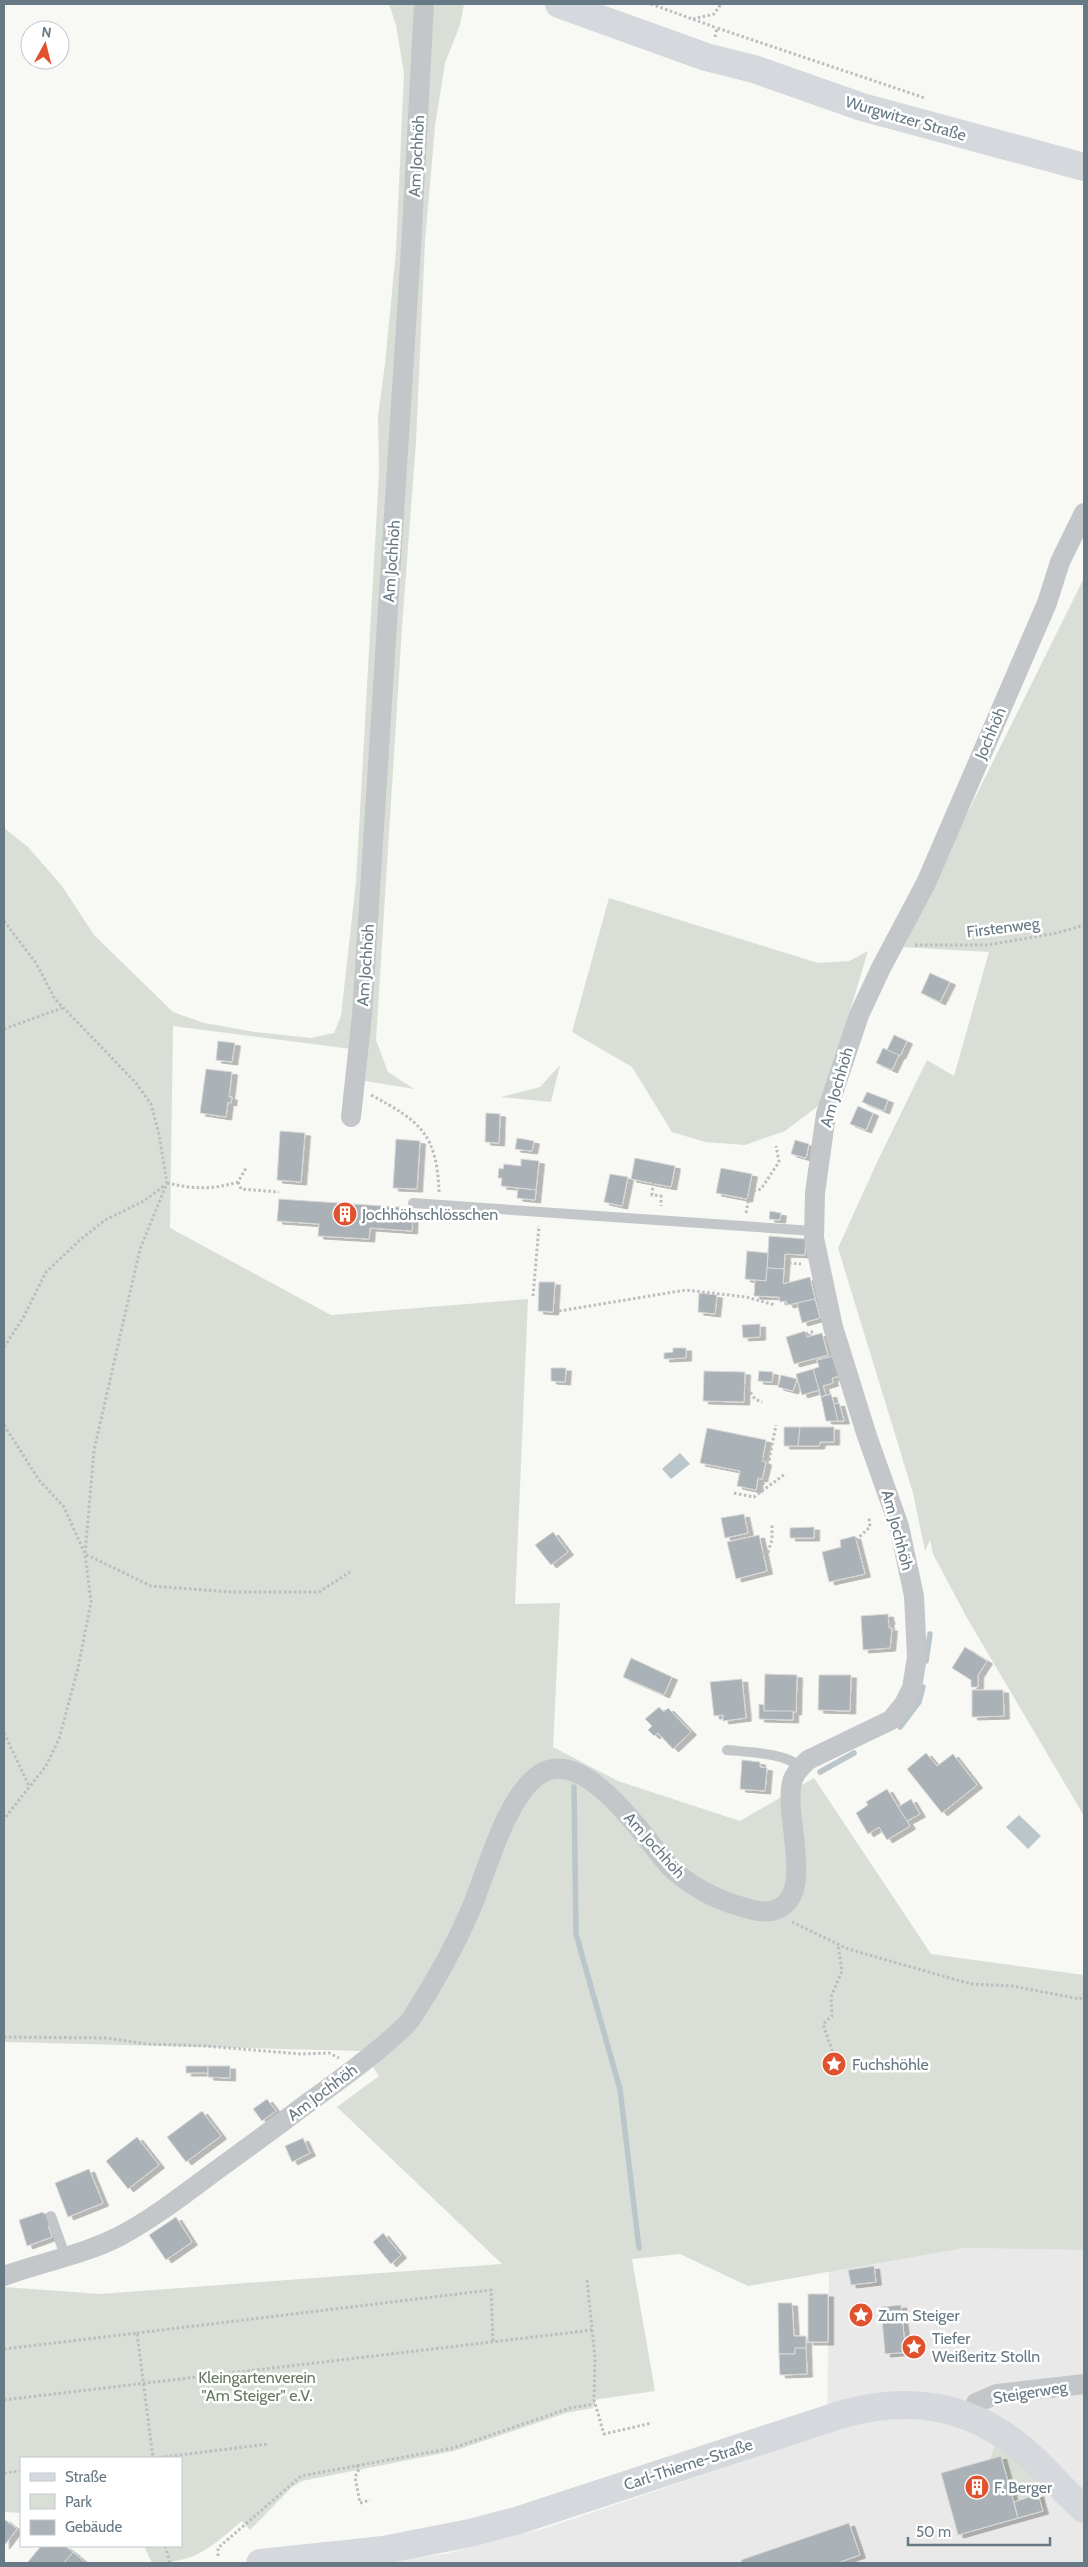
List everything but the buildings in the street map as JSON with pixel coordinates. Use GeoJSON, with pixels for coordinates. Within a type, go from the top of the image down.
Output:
{"type":"FeatureCollection","features":[{"type":"Feature","properties":{"kind":"main road","name":"Wurgwitzer Straße"},"geometry":{"type":"LineString","coordinates":[[559,4],[706,57],[754,69],[862,107],[1084,167]]}},
{"type":"Feature","properties":{"kind":"main road","name":"Carl-Thieme-Straße"},"geometry":{"type":"LineString","coordinates":[[260,2563],[383,2550],[470,2533],[516,2521],[870,2407],[900,2404],[966,2408],[1020,2448],[1084,2509]]}},
{"type":"Feature","properties":{"kind":"street","name":"Am Jochhöh"},"geometry":{"type":"LineString","coordinates":[[351,1117],[362,1015],[424,4]]}},
{"type":"Feature","properties":{"kind":"street","name":"Jochhöh"},"geometry":{"type":"LineString","coordinates":[[892,947],[926,882],[1047,603],[1060,562],[1084,513]]}},
{"type":"Feature","properties":{"kind":"street","name":"Am Jochhöh"},"geometry":{"type":"LineString","coordinates":[[800,1767],[808,1760],[891,1720],[904,1704],[912,1688],[917,1656],[914,1596],[907,1557],[895,1509],[867,1436],[833,1327],[813,1231],[814,1193],[829,1105],[858,1018],[892,947]]}},
{"type":"Feature","properties":{"kind":"street"},"geometry":{"type":"LineString","coordinates":[[772,1911],[785,1905],[795,1887],[796,1868],[790,1804],[792,1781],[800,1767]]}},
{"type":"Feature","properties":{"kind":"street","name":"Am Jochhöh"},"geometry":{"type":"LineString","coordinates":[[4,2276],[66,2258],[118,2237],[156,2215],[357,2067],[411,2021],[451,1952],[472,1907],[507,1818],[524,1789],[542,1772],[571,1771],[592,1781],[624,1809],[671,1867],[686,1880],[734,1905],[758,1911],[772,1911]]}},
{"type":"Feature","properties":{"kind":"street","name":"Steigerweg"},"geometry":{"type":"LineString","coordinates":[[966,2408],[997,2394],[1084,2384]]}},
{"type":"Feature","properties":{"kind":"lane"},"geometry":{"type":"LineString","coordinates":[[413,1203],[813,1231]]}},
{"type":"Feature","properties":{"kind":"lane"},"geometry":{"type":"LineString","coordinates":[[727,1750],[795,1761],[800,1767]]}},
{"type":"Feature","properties":{"kind":"lane"},"geometry":{"type":"LineString","coordinates":[[51,2216],[66,2258]]}},
{"type":"Feature","properties":{"kind":"path"},"geometry":{"type":"LineString","coordinates":[[651,4],[934,101]]}},
{"type":"Feature","properties":{"kind":"path"},"geometry":{"type":"LineString","coordinates":[[693,19],[714,14],[722,4]]}},
{"type":"Feature","properties":{"kind":"path"},"geometry":{"type":"LineString","coordinates":[[714,40],[717,28]]}},
{"type":"Feature","properties":{"kind":"path"},"geometry":{"type":"LineString","coordinates":[[4,921],[36,963],[55,999],[62,1008],[136,1083],[151,1104],[159,1134],[166,1183],[140,1249],[94,1450],[85,1554],[91,1602],[78,1668],[59,1739],[46,1766],[4,1819]]}},
{"type":"Feature","properties":{"kind":"path","name":"Firstenweg"},"geometry":{"type":"LineString","coordinates":[[892,947],[907,945],[987,945],[1057,933],[1084,925]]}},
{"type":"Feature","properties":{"kind":"path"},"geometry":{"type":"LineString","coordinates":[[4,1029],[62,1008]]}},
{"type":"Feature","properties":{"kind":"path"},"geometry":{"type":"LineString","coordinates":[[354,1090],[368,1093],[384,1101],[408,1115],[420,1127],[430,1141],[436,1156],[439,1206]]}},
{"type":"Feature","properties":{"kind":"path"},"geometry":{"type":"LineString","coordinates":[[746,1215],[750,1192],[761,1189],[779,1162],[776,1146]]}},
{"type":"Feature","properties":{"kind":"path"},"geometry":{"type":"LineString","coordinates":[[166,1183],[190,1188],[216,1189],[238,1182],[246,1168]]}},
{"type":"Feature","properties":{"kind":"path"},"geometry":{"type":"LineString","coordinates":[[238,1182],[242,1189],[279,1192]]}},
{"type":"Feature","properties":{"kind":"path"},"geometry":{"type":"LineString","coordinates":[[4,1346],[23,1318],[46,1272],[80,1240],[105,1220],[144,1201],[166,1183]]}},
{"type":"Feature","properties":{"kind":"path"},"geometry":{"type":"LineString","coordinates":[[654,1183],[652,1194],[661,1196],[661,1210]]}},
{"type":"Feature","properties":{"kind":"path"},"geometry":{"type":"LineString","coordinates":[[533,1296],[539,1219]]}},
{"type":"Feature","properties":{"kind":"path"},"geometry":{"type":"LineString","coordinates":[[559,1311],[686,1290],[746,1297],[775,1305]]}},
{"type":"Feature","properties":{"kind":"path"},"geometry":{"type":"LineString","coordinates":[[745,1384],[755,1399],[762,1402]]}},
{"type":"Feature","properties":{"kind":"path"},"geometry":{"type":"LineString","coordinates":[[4,1425],[39,1480],[64,1506],[85,1554],[152,1586],[231,1592],[319,1592],[350,1572]]}},
{"type":"Feature","properties":{"kind":"path"},"geometry":{"type":"LineString","coordinates":[[762,1490],[776,1425]]}},
{"type":"Feature","properties":{"kind":"path"},"geometry":{"type":"LineString","coordinates":[[762,1459],[769,1460]]}},
{"type":"Feature","properties":{"kind":"path"},"geometry":{"type":"LineString","coordinates":[[734,1493],[754,1497],[786,1474]]}},
{"type":"Feature","properties":{"kind":"path"},"geometry":{"type":"LineString","coordinates":[[856,1540],[870,1527],[869,1518]]}},
{"type":"Feature","properties":{"kind":"path"},"geometry":{"type":"LineString","coordinates":[[763,1554],[768,1552],[772,1540],[772,1523]]}},
{"type":"Feature","properties":{"kind":"path"},"geometry":{"type":"LineString","coordinates":[[4,1733],[29,1786]]}},
{"type":"Feature","properties":{"kind":"path"},"geometry":{"type":"LineString","coordinates":[[772,1911],[838,1945],[971,1984],[1012,1986],[1080,1999],[1084,1994]]}},
{"type":"Feature","properties":{"kind":"path"},"geometry":{"type":"LineString","coordinates":[[834,2056],[823,2024],[832,2016],[831,1997],[842,1971],[838,1945]]}},
{"type":"Feature","properties":{"kind":"path"},"geometry":{"type":"LineString","coordinates":[[4,2038],[108,2038],[147,2044],[205,2046],[300,2054],[329,2053]]}},
{"type":"Feature","properties":{"kind":"path"},"geometry":{"type":"LineString","coordinates":[[587,2280],[595,2358],[595,2404],[604,2434],[652,2423]]}},
{"type":"Feature","properties":{"kind":"path"},"geometry":{"type":"LineString","coordinates":[[4,2349],[491,2290],[493,2341]]}},
{"type":"Feature","properties":{"kind":"path"},"geometry":{"type":"LineString","coordinates":[[4,2400],[144,2385],[592,2330]]}},
{"type":"Feature","properties":{"kind":"path"},"geometry":{"type":"LineString","coordinates":[[137,2333],[154,2457]]}},
{"type":"Feature","properties":{"kind":"path"},"geometry":{"type":"LineString","coordinates":[[218,2556],[218,2548],[301,2476],[453,2448],[570,2408],[595,2404]]}},
{"type":"Feature","properties":{"kind":"path"},"geometry":{"type":"LineString","coordinates":[[162,2457],[268,2444]]}},
{"type":"Feature","properties":{"kind":"path"},"geometry":{"type":"LineString","coordinates":[[358,2465],[359,2469],[355,2478],[360,2503],[370,2500]]}},
{"type":"Feature","properties":{"kind":"path"},"geometry":{"type":"LineString","coordinates":[[4,2473],[20,2471]]}},
{"type":"Feature","properties":{"kind":"path"},"geometry":{"type":"LineString","coordinates":[[165,2547],[170,2563]]}},
{"type":"Feature","properties":{"kind":"shaded area"},"geometry":{"type":"Polygon","coordinates":[[[680,1453],[690,1464],[671,1479],[662,1469],[680,1453]]]}},
{"type":"Feature","properties":{"kind":"shaded area"},"geometry":{"type":"Polygon","coordinates":[[[1019,1815],[1041,1836],[1028,1849],[1006,1827],[1019,1815]]]}},
{"type":"Feature","properties":{"kind":"shaded area"},"geometry":{"type":"Polygon","coordinates":[[[965,2248],[1084,2250],[1084,2563],[362,2563],[445,2554],[549,2527],[827,2433],[829,2271],[965,2248]]]}},
{"type":"Feature","properties":{"kind":"green space","name":"Kleingartenverein \"Am Steiger\" e.V."},"geometry":{"type":"Polygon","coordinates":[[[389,4],[464,4],[460,25],[445,63],[435,126],[425,242],[416,442],[402,627],[376,1040],[388,1072],[414,1089],[365,1081],[367,1051],[173,1026],[170,1228],[331,1315],[528,1299],[515,1604],[560,1603],[553,1747],[618,1781],[740,1821],[814,1778],[931,1954],[1084,1975],[1084,2250],[965,2248],[748,2286],[680,2254],[632,2259],[655,2391],[593,2400],[593,2408],[566,2413],[454,2451],[302,2481],[291,2488],[250,2530],[242,2521],[212,2546],[192,2557],[152,2563],[144,2547],[182,2547],[182,2457],[20,2457],[20,2513],[4,2512],[4,2287],[100,2294],[502,2264],[337,2107],[379,2076],[362,2051],[4,2042],[4,828],[28,847],[62,886],[94,935],[173,1012],[204,1023],[255,1032],[311,1038],[334,1033],[341,1016],[356,882],[379,473],[378,416],[396,251],[404,73],[396,25],[389,4]]]}},
{"type":"Feature","properties":{"kind":"green space"},"geometry":{"type":"Polygon","coordinates":[[[1084,578],[1084,1816],[967,1618],[933,1554],[930,1540],[925,1551],[913,1493],[838,1248],[927,1060],[954,1076],[989,952],[901,947],[1084,578]]]}},
{"type":"Feature","properties":{"kind":"green space"},"geometry":{"type":"Polygon","coordinates":[[[609,898],[818,963],[849,961],[868,951],[822,1103],[785,1131],[745,1145],[705,1142],[672,1132],[632,1067],[572,1032],[609,898]]]}},
{"type":"Feature","properties":{"kind":"green space"},"geometry":{"type":"Polygon","coordinates":[[[560,1065],[551,1102],[501,1097],[540,1087],[560,1065]]]}},
{"type":"Feature","properties":{"kind":"green space"},"geometry":{"type":"Polygon","coordinates":[[[995,2444],[1011,2455],[1047,2492],[1043,2511],[1038,2495],[1014,2502],[1001,2457],[990,2459],[995,2444]]]}},
{"type":"Feature","properties":{"kind":"waterway"},"geometry":{"type":"LineString","coordinates":[[926,1661],[930,1634]]}},
{"type":"Feature","properties":{"kind":"waterway"},"geometry":{"type":"LineString","coordinates":[[900,1727],[919,1702],[923,1687]]}},
{"type":"Feature","properties":{"kind":"waterway"},"geometry":{"type":"LineString","coordinates":[[820,1772],[854,1753]]}},
{"type":"Feature","properties":{"kind":"waterway"},"geometry":{"type":"LineString","coordinates":[[574,1787],[576,1934],[620,2089],[639,2248]]}},
{"type":"Feature","properties":{"kind":"place","name":"Jochhöhschlösschen"},"geometry":{"type":"Point","coordinates":[345,1214]}},
{"type":"Feature","properties":{"kind":"place","name":"Fuchshöhle"},"geometry":{"type":"Point","coordinates":[834,2064]}},
{"type":"Feature","properties":{"kind":"place","name":"Zum Steiger"},"geometry":{"type":"Point","coordinates":[861,2315]}},
{"type":"Feature","properties":{"kind":"place","name":"Tiefer Weißeritz Stolln"},"geometry":{"type":"Point","coordinates":[914,2347]}},
{"type":"Feature","properties":{"kind":"place","name":"F. Berger"},"geometry":{"type":"Point","coordinates":[977,2487]}}]}
